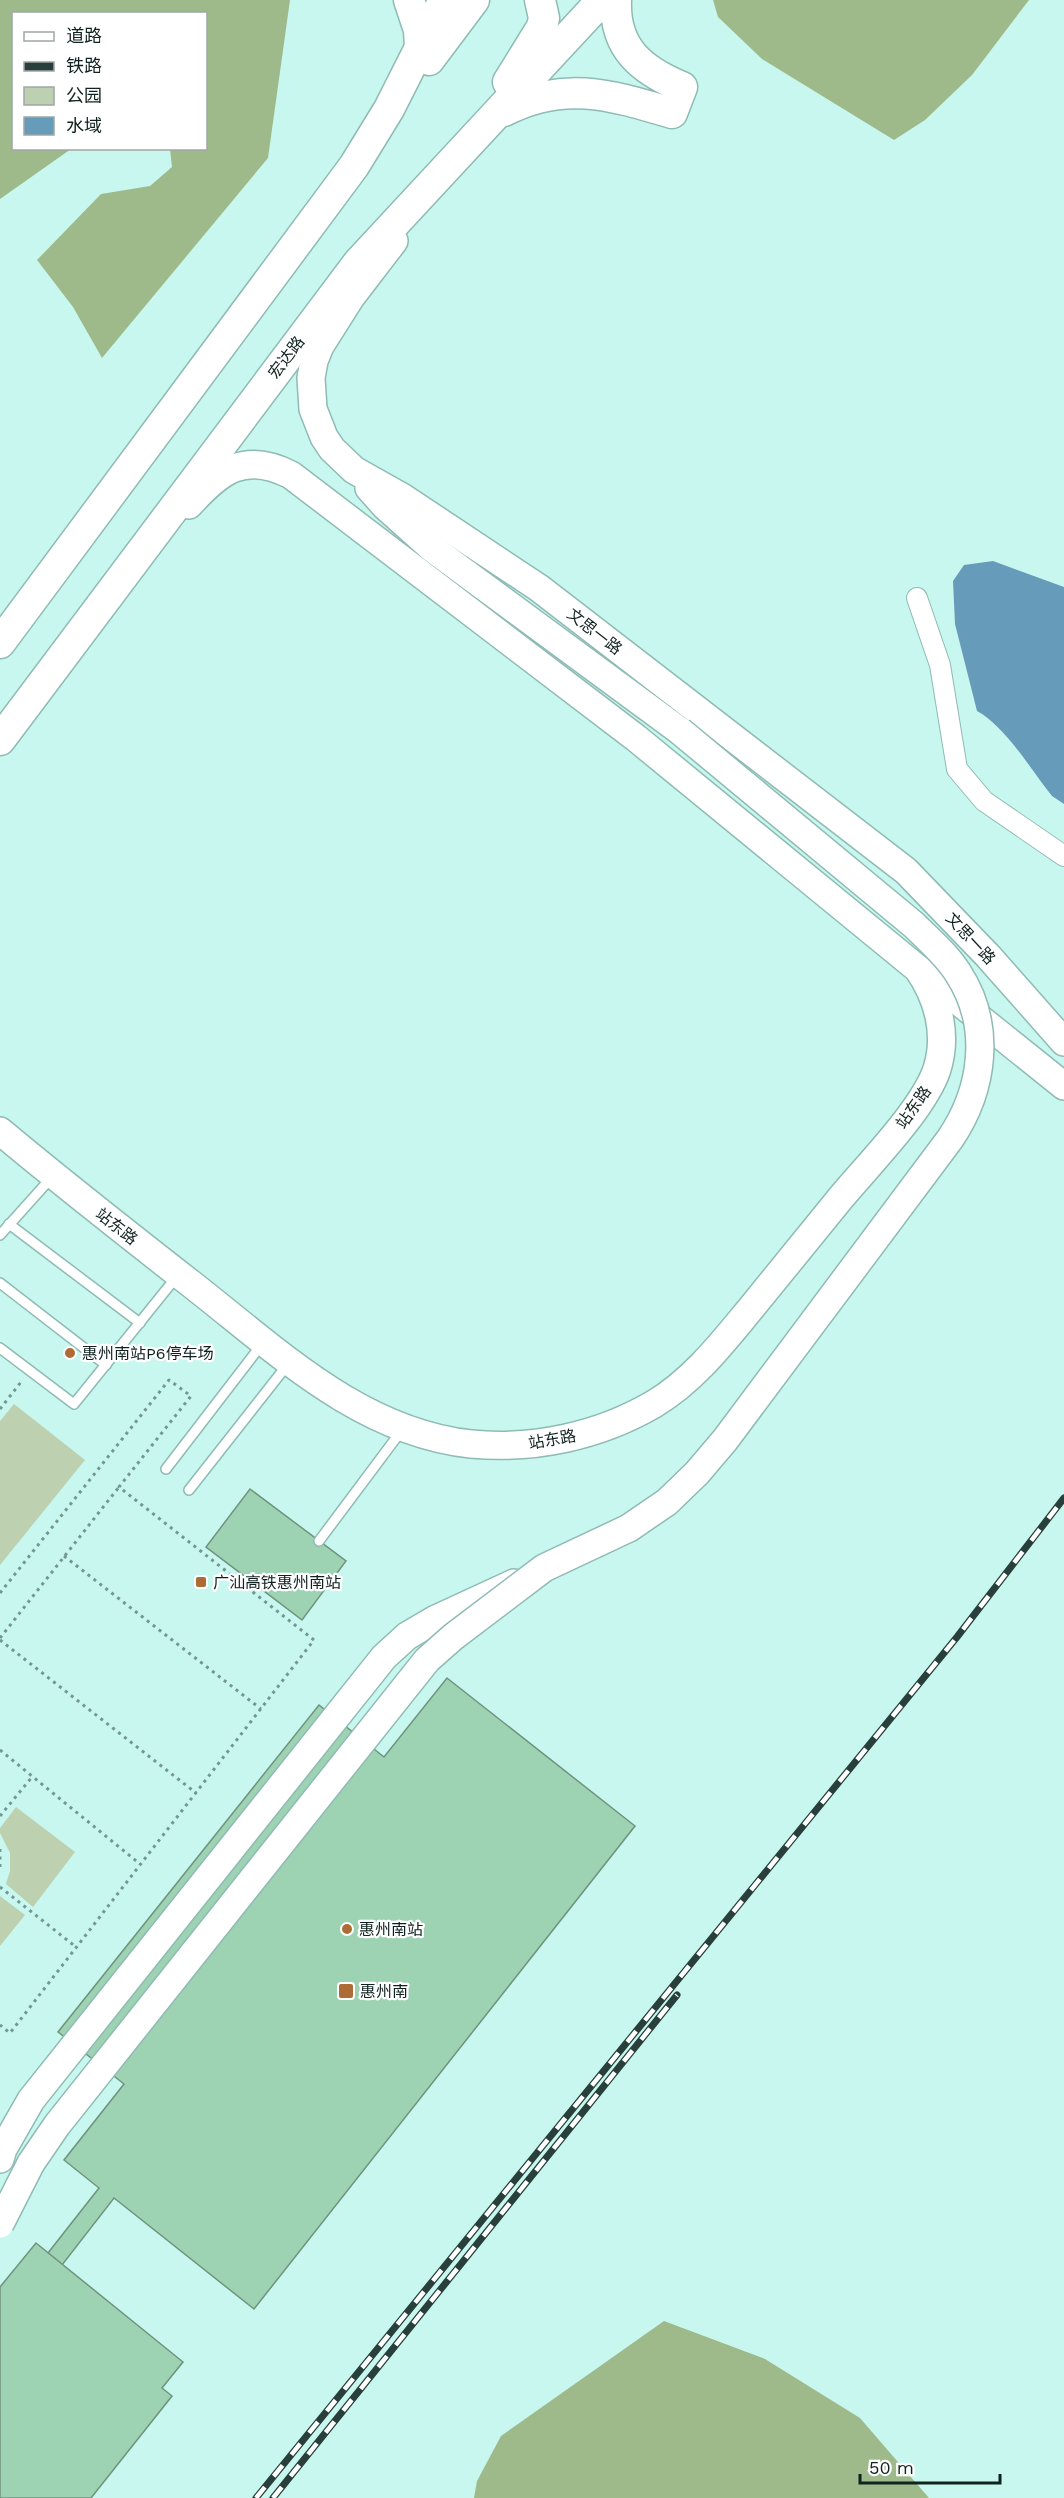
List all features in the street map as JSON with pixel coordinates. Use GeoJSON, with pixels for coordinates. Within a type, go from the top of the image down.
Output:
{"type":"FeatureCollection","features":[{"type":"Feature","properties":{"kind":"main road"},"geometry":{"type":"LineString","coordinates":[[409,0],[419,30],[420,47]]}},
{"type":"Feature","properties":{"kind":"main road"},"geometry":{"type":"LineString","coordinates":[[0,643],[354,166],[389,109],[444,0]]}},
{"type":"Feature","properties":{"kind":"main road"},"geometry":{"type":"LineString","coordinates":[[389,109],[420,73],[474,0]]}},
{"type":"Feature","properties":{"kind":"main road"},"geometry":{"type":"LineString","coordinates":[[452,160],[503,91],[538,36],[544,18],[540,0]]}},
{"type":"Feature","properties":{"kind":"main road","name":"宏达路"},"geometry":{"type":"LineString","coordinates":[[0,740],[358,263],[602,0]]}},
{"type":"Feature","properties":{"kind":"main road"},"geometry":{"type":"LineString","coordinates":[[491,119],[536,98],[573,92],[614,96],[672,113],[682,87],[646,69],[628,49],[617,23],[616,0]]}},
{"type":"Feature","properties":{"kind":"street","name":"文思一路"},"geometry":{"type":"LineString","coordinates":[[430,184],[390,246],[351,297],[329,331],[314,361],[311,394],[317,423],[332,449],[354,470],[402,497],[539,588],[906,871],[988,956],[1064,1042]]}},
{"type":"Feature","properties":{"kind":"street"},"geometry":{"type":"LineString","coordinates":[[141,551],[164,532],[212,480],[222,473],[241,466],[258,465],[281,469],[636,738],[1064,1086]]}},
{"type":"Feature","properties":{"kind":"street"},"geometry":{"type":"LineString","coordinates":[[0,2159],[31,2100],[384,1657],[407,1636],[436,1619],[629,1528],[667,1502],[697,1473],[725,1440],[950,1139],[969,1105],[979,1068],[979,1030],[968,991],[947,957],[914,925],[680,731],[433,549],[385,506],[354,470]]}},
{"type":"Feature","properties":{"kind":"street"},"geometry":{"type":"LineString","coordinates":[[917,598],[940,665],[957,770],[984,801],[1064,855]]}},
{"type":"Feature","properties":{"kind":"street","name":"站东路"},"geometry":{"type":"LineString","coordinates":[[0,1131],[264,1342],[365,1413],[404,1429],[444,1440],[498,1445],[553,1441],[605,1427],[654,1404],[677,1389],[714,1353],[900,1126],[931,1083],[941,1053],[941,1023],[933,994],[918,969]]}},
{"type":"Feature","properties":{"kind":"street"},"geometry":{"type":"LineString","coordinates":[[0,2224],[31,2163],[57,2125],[427,1660],[453,1637],[544,1568]]}},
{"type":"Feature","properties":{"kind":"lane"},"geometry":{"type":"LineString","coordinates":[[0,1235],[53,1175]]}},
{"type":"Feature","properties":{"kind":"lane"},"geometry":{"type":"LineString","coordinates":[[9,1224],[140,1323]]}},
{"type":"Feature","properties":{"kind":"lane"},"geometry":{"type":"LineString","coordinates":[[0,1348],[74,1404],[179,1275]]}},
{"type":"Feature","properties":{"kind":"lane"},"geometry":{"type":"LineString","coordinates":[[0,1283],[106,1365]]}},
{"type":"Feature","properties":{"kind":"lane"},"geometry":{"type":"LineString","coordinates":[[166,1469],[264,1342]]}},
{"type":"Feature","properties":{"kind":"lane"},"geometry":{"type":"LineString","coordinates":[[189,1490],[290,1362]]}},
{"type":"Feature","properties":{"kind":"lane"},"geometry":{"type":"LineString","coordinates":[[319,1541],[404,1429]]}},
{"type":"Feature","properties":{"kind":"path"},"geometry":{"type":"LineString","coordinates":[[0,1409],[30,1371]]}},
{"type":"Feature","properties":{"kind":"path"},"geometry":{"type":"LineString","coordinates":[[0,1593],[169,1380],[191,1396],[0,1639],[196,1793]]}},
{"type":"Feature","properties":{"kind":"path"},"geometry":{"type":"LineString","coordinates":[[0,2025],[10,2033],[314,1640],[119,1487]]}},
{"type":"Feature","properties":{"kind":"path"},"geometry":{"type":"LineString","coordinates":[[64,1556],[261,1709]]}},
{"type":"Feature","properties":{"kind":"path"},"geometry":{"type":"LineString","coordinates":[[0,1750],[140,1864]]}},
{"type":"Feature","properties":{"kind":"path"},"geometry":{"type":"LineString","coordinates":[[0,1816],[32,1777]]}},
{"type":"Feature","properties":{"kind":"path"},"geometry":{"type":"LineString","coordinates":[[0,1849],[0,1868]]}},
{"type":"Feature","properties":{"kind":"path"},"geometry":{"type":"LineString","coordinates":[[0,1887],[76,1947]]}},
{"type":"Feature","properties":{"kind":"green space"},"geometry":{"type":"Polygon","coordinates":[[[0,0],[290,0],[268,158],[102,358],[73,307],[37,260],[101,194],[150,186],[172,167],[170,150],[207,150],[207,12],[12,12],[12,150],[70,150],[0,199],[0,0]]]}},
{"type":"Feature","properties":{"kind":"green space"},"geometry":{"type":"Polygon","coordinates":[[[713,0],[1029,0],[972,75],[925,120],[894,140],[762,59],[718,17],[713,0]]]}},
{"type":"Feature","properties":{"kind":"green space"},"geometry":{"type":"Polygon","coordinates":[[[14,1404],[85,1460],[0,1565],[0,1421],[14,1404]]]}},
{"type":"Feature","properties":{"kind":"green space"},"geometry":{"type":"Polygon","coordinates":[[[16,1807],[75,1852],[33,1907],[6,1884],[10,1871],[10,1853],[0,1833],[0,1828],[16,1807]]]}},
{"type":"Feature","properties":{"kind":"green space"},"geometry":{"type":"Polygon","coordinates":[[[0,1896],[25,1915],[0,1946],[0,1896]]]}},
{"type":"Feature","properties":{"kind":"green space"},"geometry":{"type":"Polygon","coordinates":[[[664,2321],[765,2359],[860,2418],[929,2498],[474,2498],[477,2481],[501,2436],[664,2321]]]}},
{"type":"Feature","properties":{"kind":"water"},"geometry":{"type":"Polygon","coordinates":[[[993,561],[1064,587],[1064,804],[1052,796],[998,727],[977,711],[955,624],[953,581],[964,565],[993,561]]]}},
{"type":"Feature","properties":{"kind":"building"},"geometry":{"type":"Polygon","coordinates":[[[250,1489],[346,1561],[302,1620],[206,1547],[250,1489]]]}},
{"type":"Feature","properties":{"kind":"building","name":"惠州南站"},"geometry":{"type":"Polygon","coordinates":[[[447,1678],[635,1826],[254,2309],[114,2198],[62,2265],[48,2253],[99,2188],[64,2160],[124,2084],[58,2032],[319,1705],[384,1757],[447,1678]]]}},
{"type":"Feature","properties":{"kind":"building"},"geometry":{"type":"Polygon","coordinates":[[[36,2243],[183,2362],[162,2388],[172,2396],[91,2498],[0,2498],[0,2287],[36,2243]]]}},
{"type":"Feature","properties":{"kind":"railway"},"geometry":{"type":"LineString","coordinates":[[256,2498],[957,1637],[1064,1498]]}},
{"type":"Feature","properties":{"kind":"railway"},"geometry":{"type":"LineString","coordinates":[[273,2498],[677,1995]]}},
{"type":"Feature","properties":{"kind":"place","name":"惠州南站P6停车场"},"geometry":{"type":"Point","coordinates":[70,1353]}},
{"type":"Feature","properties":{"kind":"place","name":"广汕高铁惠州南站"},"geometry":{"type":"Point","coordinates":[201,1582]}},
{"type":"Feature","properties":{"kind":"place","name":"惠州南站"},"geometry":{"type":"Point","coordinates":[347,1929]}},
{"type":"Feature","properties":{"kind":"place","name":"惠州南"},"geometry":{"type":"Point","coordinates":[346,1991]}}]}
